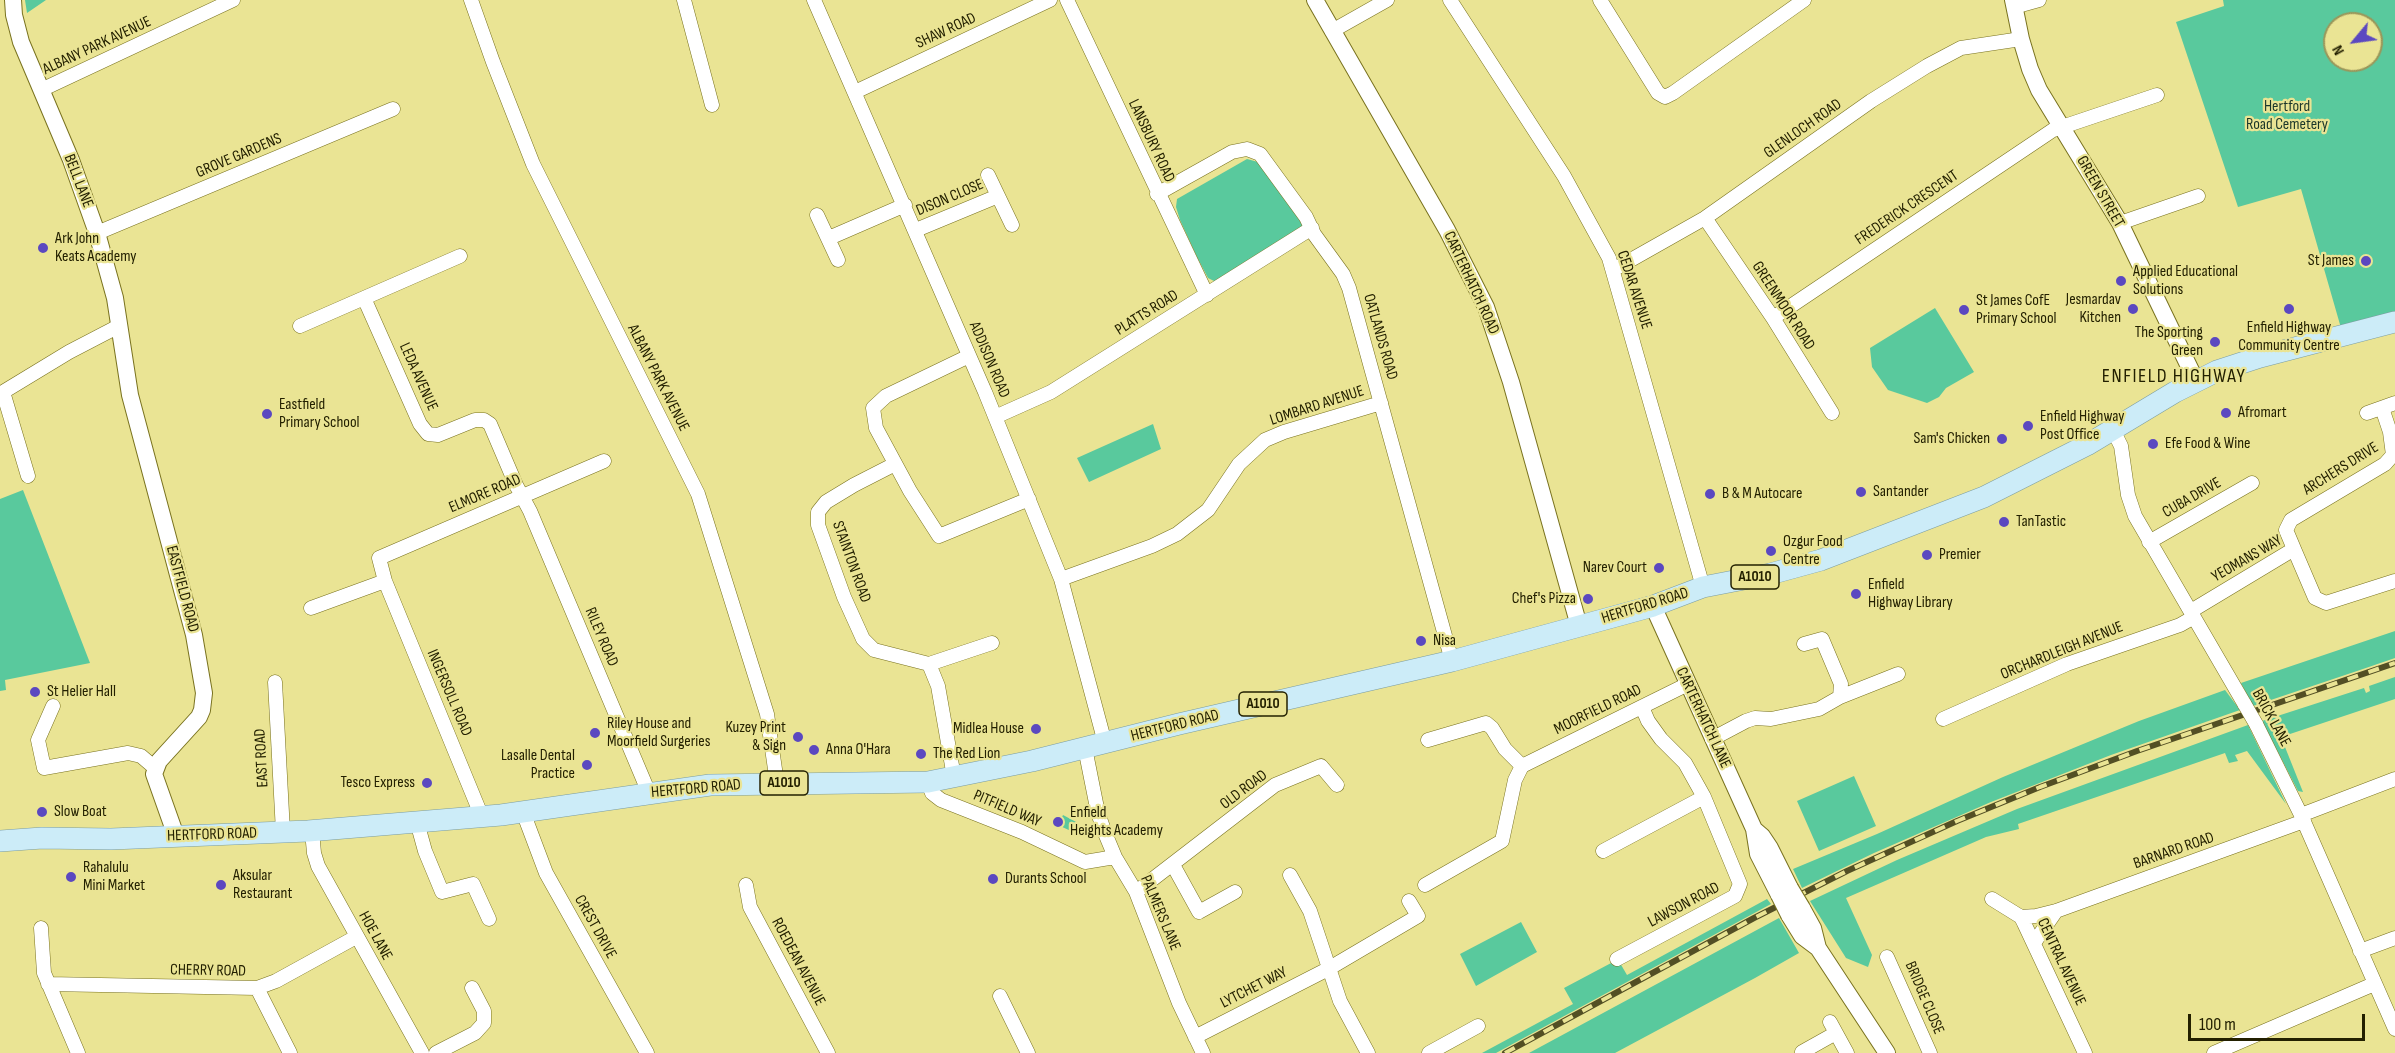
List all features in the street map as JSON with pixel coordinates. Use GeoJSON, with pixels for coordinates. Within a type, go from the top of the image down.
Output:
{"type":"FeatureCollection","features":[{"type":"Feature","properties":{"kind":"main road","name":"HERTFORD ROAD"},"geometry":{"type":"LineString","coordinates":[[0,841],[312,831],[482,817],[710,785],[928,782],[954,777],[1452,661],[1653,606],[1703,587],[1770,574],[1857,547],[1984,497],[2113,430],[2217,371],[2260,357],[2395,322]]}},
{"type":"Feature","properties":{"kind":"street","name":"BELL LANE"},"geometry":{"type":"LineString","coordinates":[[13,0],[14,15],[21,42],[82,187],[97,233],[115,298],[119,326]]}},
{"type":"Feature","properties":{"kind":"street","name":"ALBANY PARK AVENUE"},"geometry":{"type":"LineString","coordinates":[[41,90],[233,0]]}},
{"type":"Feature","properties":{"kind":"street","name":"ALBANY PARK AVENUE"},"geometry":{"type":"LineString","coordinates":[[471,0],[534,164],[698,494],[767,714],[777,783]]}},
{"type":"Feature","properties":{"kind":"street"},"geometry":{"type":"LineString","coordinates":[[684,0],[712,105]]}},
{"type":"Feature","properties":{"kind":"street","name":"ADDISON ROAD"},"geometry":{"type":"LineString","coordinates":[[814,0],[916,230],[1061,579],[1095,746]]}},
{"type":"Feature","properties":{"kind":"street","name":"SHAW ROAD"},"geometry":{"type":"LineString","coordinates":[[855,92],[1050,0]]}},
{"type":"Feature","properties":{"kind":"street","name":"LANSBURY ROAD"},"geometry":{"type":"LineString","coordinates":[[1067,0],[1157,194],[1207,295]]}},
{"type":"Feature","properties":{"kind":"street","name":"CARTERHATCH ROAD"},"geometry":{"type":"LineString","coordinates":[[1315,0],[1447,230],[1485,307],[1511,382],[1579,626]]}},
{"type":"Feature","properties":{"kind":"street"},"geometry":{"type":"LineString","coordinates":[[1332,31],[1387,0]]}},
{"type":"Feature","properties":{"kind":"street","name":"CEDAR AVENUE"},"geometry":{"type":"LineString","coordinates":[[1450,0],[1564,176],[1613,270],[1703,587]]}},
{"type":"Feature","properties":{"kind":"street"},"geometry":{"type":"LineString","coordinates":[[1600,0],[1653,87],[1665,97],[1804,0]]}},
{"type":"Feature","properties":{"kind":"street"},"geometry":{"type":"LineString","coordinates":[[2014,3],[2039,0]]}},
{"type":"Feature","properties":{"kind":"street","name":"GREEN STREET"},"geometry":{"type":"LineString","coordinates":[[2014,3],[2020,39],[2039,90],[2120,223],[2196,381]]}},
{"type":"Feature","properties":{"kind":"street","name":"GLENLOCH ROAD"},"geometry":{"type":"LineString","coordinates":[[1613,270],[1705,218],[1871,101],[1927,66],[1961,48],[2020,39]]}},
{"type":"Feature","properties":{"kind":"street","name":"FREDERICK CRESCENT"},"geometry":{"type":"LineString","coordinates":[[1773,318],[2053,130],[2157,95]]}},
{"type":"Feature","properties":{"kind":"street","name":"GROVE GARDENS"},"geometry":{"type":"LineString","coordinates":[[97,233],[393,109]]}},
{"type":"Feature","properties":{"kind":"street","name":"OATLANDS ROAD"},"geometry":{"type":"LineString","coordinates":[[1157,194],[1233,152],[1247,149],[1260,154],[1306,217],[1346,281],[1452,661]]}},
{"type":"Feature","properties":{"kind":"street","name":"DISON CLOSE"},"geometry":{"type":"LineString","coordinates":[[988,175],[1012,225]]}},
{"type":"Feature","properties":{"kind":"street","name":"DISON CLOSE"},"geometry":{"type":"LineString","coordinates":[[916,230],[998,196]]}},
{"type":"Feature","properties":{"kind":"street"},"geometry":{"type":"LineString","coordinates":[[2120,223],[2198,196]]}},
{"type":"Feature","properties":{"kind":"street"},"geometry":{"type":"LineString","coordinates":[[829,238],[905,205]]}},
{"type":"Feature","properties":{"kind":"street"},"geometry":{"type":"LineString","coordinates":[[818,215],[838,260]]}},
{"type":"Feature","properties":{"kind":"street","name":"GREENMOOR ROAD"},"geometry":{"type":"LineString","coordinates":[[1705,218],[1773,318],[1832,413]]}},
{"type":"Feature","properties":{"kind":"street","name":"PLATTS ROAD"},"geometry":{"type":"LineString","coordinates":[[995,417],[1051,392],[1312,228]]}},
{"type":"Feature","properties":{"kind":"street"},"geometry":{"type":"LineString","coordinates":[[300,326],[460,256]]}},
{"type":"Feature","properties":{"kind":"street","name":"LEDA AVENUE"},"geometry":{"type":"LineString","coordinates":[[364,298],[420,424],[428,434],[438,435],[475,420],[484,420],[490,424],[522,496]]}},
{"type":"Feature","properties":{"kind":"street"},"geometry":{"type":"LineString","coordinates":[[28,476],[3,392],[69,352],[119,326]]}},
{"type":"Feature","properties":{"kind":"street","name":"EASTFIELD ROAD"},"geometry":{"type":"LineString","coordinates":[[119,326],[130,395],[195,635],[204,693],[199,717],[155,768]]}},
{"type":"Feature","properties":{"kind":"street"},"geometry":{"type":"LineString","coordinates":[[969,356],[886,396],[873,408],[876,429],[939,536],[1029,499]]}},
{"type":"Feature","properties":{"kind":"street","name":"LOMBARD AVENUE"},"geometry":{"type":"LineString","coordinates":[[1061,579],[1152,546],[1177,534],[1208,510],[1239,465],[1265,440],[1284,432],[1381,403]]}},
{"type":"Feature","properties":{"kind":"street"},"geometry":{"type":"LineString","coordinates":[[2367,413],[2395,403]]}},
{"type":"Feature","properties":{"kind":"street","name":"ARCHERS DRIVE"},"geometry":{"type":"LineString","coordinates":[[2294,549],[2286,530],[2291,520],[2385,464],[2393,455],[2390,432],[2382,408]]}},
{"type":"Feature","properties":{"kind":"street","name":"BRICK LANE"},"geometry":{"type":"LineString","coordinates":[[2113,430],[2121,446],[2131,505],[2149,542],[2256,724],[2302,818],[2395,1029]]}},
{"type":"Feature","properties":{"kind":"street","name":"ELMORE ROAD"},"geometry":{"type":"LineString","coordinates":[[379,558],[604,461]]}},
{"type":"Feature","properties":{"kind":"street","name":"STAINTON ROAD"},"geometry":{"type":"LineString","coordinates":[[895,464],[826,502],[818,512],[818,525],[844,597],[863,639],[874,650],[929,664]]}},
{"type":"Feature","properties":{"kind":"street","name":"CUBA DRIVE"},"geometry":{"type":"LineString","coordinates":[[2149,542],[2252,483]]}},
{"type":"Feature","properties":{"kind":"street","name":"RILEY ROAD"},"geometry":{"type":"LineString","coordinates":[[522,496],[649,793]]}},
{"type":"Feature","properties":{"kind":"street","name":"YEOMANS WAY"},"geometry":{"type":"LineString","coordinates":[[2192,614],[2294,549],[2315,598],[2326,603],[2395,581]]}},
{"type":"Feature","properties":{"kind":"street","name":"INGERSOLL ROAD"},"geometry":{"type":"LineString","coordinates":[[379,558],[385,581],[482,817]]}},
{"type":"Feature","properties":{"kind":"street"},"geometry":{"type":"LineString","coordinates":[[311,608],[385,581]]}},
{"type":"Feature","properties":{"kind":"street","name":"CARTERHATCH LANE"},"geometry":{"type":"LineString","coordinates":[[1653,606],[1754,829],[1758,854],[1796,911],[1802,936],[1818,948],[1887,1053]]}},
{"type":"Feature","properties":{"kind":"street","name":"ORCHARDLEIGH AVENUE"},"geometry":{"type":"LineString","coordinates":[[1943,719],[2067,664],[2180,625],[2192,614]]}},
{"type":"Feature","properties":{"kind":"street"},"geometry":{"type":"LineString","coordinates":[[1804,644],[1822,639],[1841,684],[1839,697]]}},
{"type":"Feature","properties":{"kind":"street"},"geometry":{"type":"LineString","coordinates":[[954,777],[938,686],[929,664],[992,643]]}},
{"type":"Feature","properties":{"kind":"street"},"geometry":{"type":"LineString","coordinates":[[1712,739],[1755,718],[1771,719],[1819,709],[1839,697],[1898,674]]}},
{"type":"Feature","properties":{"kind":"street","name":"EAST ROAD"},"geometry":{"type":"LineString","coordinates":[[275,682],[283,832]]}},
{"type":"Feature","properties":{"kind":"street","name":"MOORFIELD ROAD"},"geometry":{"type":"LineString","coordinates":[[1522,766],[1688,684]]}},
{"type":"Feature","properties":{"kind":"street"},"geometry":{"type":"LineString","coordinates":[[53,706],[38,740],[44,768],[128,753],[141,756],[155,768],[156,781],[174,825],[176,836]]}},
{"type":"Feature","properties":{"kind":"street","name":"LAWSON ROAD"},"geometry":{"type":"LineString","coordinates":[[1617,959],[1735,896],[1740,884],[1704,797],[1685,763],[1654,730],[1642,708]]}},
{"type":"Feature","properties":{"kind":"street"},"geometry":{"type":"LineString","coordinates":[[1425,885],[1508,844],[1515,780],[1522,766],[1505,749],[1492,728],[1486,723],[1428,740]]}},
{"type":"Feature","properties":{"kind":"street","name":"PALMERS LANE"},"geometry":{"type":"LineString","coordinates":[[1095,746],[1098,813],[1114,857],[1136,892],[1203,1053]]}},
{"type":"Feature","properties":{"kind":"street","name":"OLD ROAD"},"geometry":{"type":"LineString","coordinates":[[1136,892],[1275,785],[1321,766],[1337,785]]}},
{"type":"Feature","properties":{"kind":"street","name":"BARNARD ROAD"},"geometry":{"type":"LineString","coordinates":[[2020,917],[2056,911],[2302,818],[2395,779]]}},
{"type":"Feature","properties":{"kind":"street","name":"PITFIELD WAY"},"geometry":{"type":"LineString","coordinates":[[928,782],[932,793],[941,800],[1022,832],[1085,862],[1114,857]]}},
{"type":"Feature","properties":{"kind":"street"},"geometry":{"type":"LineString","coordinates":[[1603,851],[1704,797]]}},
{"type":"Feature","properties":{"kind":"street","name":"CREST DRIVE"},"geometry":{"type":"LineString","coordinates":[[524,812],[546,873],[647,1053]]}},
{"type":"Feature","properties":{"kind":"street"},"geometry":{"type":"LineString","coordinates":[[417,822],[425,851],[442,892],[473,884],[489,919]]}},
{"type":"Feature","properties":{"kind":"street","name":"HOE LANE"},"geometry":{"type":"LineString","coordinates":[[312,831],[318,866],[422,1053]]}},
{"type":"Feature","properties":{"kind":"street"},"geometry":{"type":"LineString","coordinates":[[1173,865],[1199,912],[1235,892]]}},
{"type":"Feature","properties":{"kind":"street"},"geometry":{"type":"LineString","coordinates":[[1290,875],[1310,911],[1340,1001],[1368,1053]]}},
{"type":"Feature","properties":{"kind":"street","name":"ROEDEAN AVENUE"},"geometry":{"type":"LineString","coordinates":[[746,885],[750,907],[828,1053]]}},
{"type":"Feature","properties":{"kind":"street","name":"CENTRAL AVENUE"},"geometry":{"type":"LineString","coordinates":[[1992,899],[2020,917],[2085,1053]]}},
{"type":"Feature","properties":{"kind":"street","name":"LYTCHET WAY"},"geometry":{"type":"LineString","coordinates":[[1195,1038],[1328,969],[1418,916],[1409,901]]}},
{"type":"Feature","properties":{"kind":"street"},"geometry":{"type":"LineString","coordinates":[[2034,943],[2056,911]]}},
{"type":"Feature","properties":{"kind":"street"},"geometry":{"type":"LineString","coordinates":[[41,928],[44,974],[78,1053]]}},
{"type":"Feature","properties":{"kind":"street","name":"CHERRY ROAD"},"geometry":{"type":"LineString","coordinates":[[48,984],[257,988],[276,981],[356,937]]}},
{"type":"Feature","properties":{"kind":"street"},"geometry":{"type":"LineString","coordinates":[[2360,951],[2395,938]]}},
{"type":"Feature","properties":{"kind":"street","name":"BRIDGE CLOSE"},"geometry":{"type":"LineString","coordinates":[[1887,957],[1930,1053]]}},
{"type":"Feature","properties":{"kind":"street"},"geometry":{"type":"LineString","coordinates":[[2214,1053],[2374,984]]}},
{"type":"Feature","properties":{"kind":"street"},"geometry":{"type":"LineString","coordinates":[[257,988],[290,1053]]}},
{"type":"Feature","properties":{"kind":"street"},"geometry":{"type":"LineString","coordinates":[[436,1053],[475,1033],[484,1023],[484,1011],[472,988]]}},
{"type":"Feature","properties":{"kind":"street"},"geometry":{"type":"LineString","coordinates":[[1000,996],[1028,1053]]}},
{"type":"Feature","properties":{"kind":"street"},"geometry":{"type":"LineString","coordinates":[[1429,1053],[1478,1026]]}},
{"type":"Feature","properties":{"kind":"street"},"geometry":{"type":"LineString","coordinates":[[1802,1052],[1833,1028],[1847,1053]]}},
{"type":"Feature","properties":{"kind":"green space"},"geometry":{"type":"Polygon","coordinates":[[[25,0],[46,0],[27,13],[25,0]]]}},
{"type":"Feature","properties":{"kind":"green space","name":"Hertford Road Cemetery"},"geometry":{"type":"Polygon","coordinates":[[[2223,0],[2395,0],[2395,314],[2341,328],[2301,189],[2238,207],[2176,22],[2224,6],[2223,0]]]}},
{"type":"Feature","properties":{"kind":"green space"},"geometry":{"type":"Polygon","coordinates":[[[1247,159],[1258,162],[1303,223],[1303,230],[1218,283],[1208,278],[1197,257],[1180,220],[1176,207],[1177,199],[1247,159]]]}},
{"type":"Feature","properties":{"kind":"green space"},"geometry":{"type":"Polygon","coordinates":[[[1935,308],[1974,372],[1946,388],[1939,397],[1927,403],[1888,390],[1872,367],[1870,348],[1935,308]]]}},
{"type":"Feature","properties":{"kind":"green space"},"geometry":{"type":"Polygon","coordinates":[[[1153,424],[1161,449],[1089,482],[1077,458],[1153,424]]]}},
{"type":"Feature","properties":{"kind":"green space"},"geometry":{"type":"Polygon","coordinates":[[[23,490],[90,663],[5,680],[6,690],[0,691],[0,499],[23,490]]]}},
{"type":"Feature","properties":{"kind":"green space"},"geometry":{"type":"Polygon","coordinates":[[[2395,631],[2395,658],[2363,669],[2253,706],[2241,683],[2395,631]]]}},
{"type":"Feature","properties":{"kind":"green space"},"geometry":{"type":"Polygon","coordinates":[[[2395,677],[2395,699],[2281,737],[2303,792],[2298,791],[2262,721],[2364,688],[2366,693],[2370,691],[2369,686],[2395,677]]]}},
{"type":"Feature","properties":{"kind":"green space"},"geometry":{"type":"Polygon","coordinates":[[[2225,690],[2240,710],[2111,755],[1991,802],[1874,853],[1802,888],[1793,869],[2003,777],[2139,721],[2225,690]]]}},
{"type":"Feature","properties":{"kind":"green space"},"geometry":{"type":"Polygon","coordinates":[[[2248,725],[2286,804],[2247,751],[2235,755],[2238,761],[2229,763],[2225,753],[2018,824],[2019,829],[1986,837],[1846,898],[1872,955],[1868,967],[1846,958],[1810,901],[1897,860],[2017,809],[2248,725]]]}},
{"type":"Feature","properties":{"kind":"green space"},"geometry":{"type":"Polygon","coordinates":[[[1854,776],[1876,826],[1819,851],[1797,801],[1854,776]]]}},
{"type":"Feature","properties":{"kind":"green space"},"geometry":{"type":"Polygon","coordinates":[[[1063,815],[1078,823],[1073,832],[1058,825],[1063,815]]]}},
{"type":"Feature","properties":{"kind":"green space"},"geometry":{"type":"Polygon","coordinates":[[[1767,899],[1771,904],[1496,1053],[1482,1053],[1573,1004],[1564,988],[1613,962],[1615,966],[1620,963],[1627,975],[1767,899]]]}},
{"type":"Feature","properties":{"kind":"green space"},"geometry":{"type":"Polygon","coordinates":[[[1779,918],[1799,953],[1755,978],[1615,1053],[1529,1053],[1779,918]]]}},
{"type":"Feature","properties":{"kind":"green space"},"geometry":{"type":"Polygon","coordinates":[[[1521,922],[1537,952],[1476,986],[1460,954],[1521,922]]]}},
{"type":"Feature","properties":{"kind":"railway"},"geometry":{"type":"LineString","coordinates":[[1505,1053],[1754,918],[1847,871],[1957,821],[2137,751],[2395,663]]}},
{"type":"Feature","properties":{"kind":"place","name":"Ark John Keats Academy"},"geometry":{"type":"Point","coordinates":[43,248]}},
{"type":"Feature","properties":{"kind":"place","name":"St James"},"geometry":{"type":"Point","coordinates":[2366,261]}},
{"type":"Feature","properties":{"kind":"place","name":"Applied Educational Solutions"},"geometry":{"type":"Point","coordinates":[2121,281]}},
{"type":"Feature","properties":{"kind":"place","name":"Jesmardav Kitchen"},"geometry":{"type":"Point","coordinates":[2133,309]}},
{"type":"Feature","properties":{"kind":"place","name":"Enfield Highway Community Centre"},"geometry":{"type":"Point","coordinates":[2289,309]}},
{"type":"Feature","properties":{"kind":"place","name":"St James CofE Primary School"},"geometry":{"type":"Point","coordinates":[1964,310]}},
{"type":"Feature","properties":{"kind":"place","name":"The Sporting Green"},"geometry":{"type":"Point","coordinates":[2215,342]}},
{"type":"Feature","properties":{"kind":"place","name":"Afromart"},"geometry":{"type":"Point","coordinates":[2226,413]}},
{"type":"Feature","properties":{"kind":"place","name":"Eastfield Primary School"},"geometry":{"type":"Point","coordinates":[267,414]}},
{"type":"Feature","properties":{"kind":"place","name":"Enfield Highway Post Office"},"geometry":{"type":"Point","coordinates":[2028,426]}},
{"type":"Feature","properties":{"kind":"place","name":"Sam's Chicken"},"geometry":{"type":"Point","coordinates":[2002,439]}},
{"type":"Feature","properties":{"kind":"place","name":"Efe Food & Wine"},"geometry":{"type":"Point","coordinates":[2153,444]}},
{"type":"Feature","properties":{"kind":"place","name":"Santander"},"geometry":{"type":"Point","coordinates":[1861,492]}},
{"type":"Feature","properties":{"kind":"place","name":"B & M Autocare"},"geometry":{"type":"Point","coordinates":[1710,494]}},
{"type":"Feature","properties":{"kind":"place","name":"TanTastic"},"geometry":{"type":"Point","coordinates":[2004,522]}},
{"type":"Feature","properties":{"kind":"place","name":"Ozgur Food Centre"},"geometry":{"type":"Point","coordinates":[1771,551]}},
{"type":"Feature","properties":{"kind":"place","name":"Premier"},"geometry":{"type":"Point","coordinates":[1927,555]}},
{"type":"Feature","properties":{"kind":"place","name":"Narev Court"},"geometry":{"type":"Point","coordinates":[1659,568]}},
{"type":"Feature","properties":{"kind":"place","name":"Enfield Highway Library"},"geometry":{"type":"Point","coordinates":[1856,594]}},
{"type":"Feature","properties":{"kind":"place","name":"Chef's Pizza"},"geometry":{"type":"Point","coordinates":[1588,599]}},
{"type":"Feature","properties":{"kind":"place","name":"Nisa"},"geometry":{"type":"Point","coordinates":[1421,641]}},
{"type":"Feature","properties":{"kind":"place","name":"St Helier Hall"},"geometry":{"type":"Point","coordinates":[35,692]}},
{"type":"Feature","properties":{"kind":"place","name":"Midlea House"},"geometry":{"type":"Point","coordinates":[1036,729]}},
{"type":"Feature","properties":{"kind":"place","name":"Riley House and Moorfield Surgeries"},"geometry":{"type":"Point","coordinates":[595,733]}},
{"type":"Feature","properties":{"kind":"place","name":"Kuzey Print & Sign"},"geometry":{"type":"Point","coordinates":[798,737]}},
{"type":"Feature","properties":{"kind":"place","name":"Anna O'Hara"},"geometry":{"type":"Point","coordinates":[814,750]}},
{"type":"Feature","properties":{"kind":"place","name":"The Red Lion"},"geometry":{"type":"Point","coordinates":[921,754]}},
{"type":"Feature","properties":{"kind":"place","name":"Lasalle Dental Practice"},"geometry":{"type":"Point","coordinates":[587,765]}},
{"type":"Feature","properties":{"kind":"place","name":"Tesco Express"},"geometry":{"type":"Point","coordinates":[427,783]}},
{"type":"Feature","properties":{"kind":"place","name":"Slow Boat"},"geometry":{"type":"Point","coordinates":[42,812]}},
{"type":"Feature","properties":{"kind":"place","name":"Enfield Heights Academy"},"geometry":{"type":"Point","coordinates":[1058,822]}},
{"type":"Feature","properties":{"kind":"place","name":"Rahalulu Mini Market"},"geometry":{"type":"Point","coordinates":[71,877]}},
{"type":"Feature","properties":{"kind":"place","name":"Durants School"},"geometry":{"type":"Point","coordinates":[993,879]}},
{"type":"Feature","properties":{"kind":"place","name":"Aksular Restaurant"},"geometry":{"type":"Point","coordinates":[221,885]}},
{"type":"Feature","properties":{"kind":"district","name":"ENFIELD HIGHWAY"},"geometry":{"type":"Point","coordinates":[2174,377]}}]}
